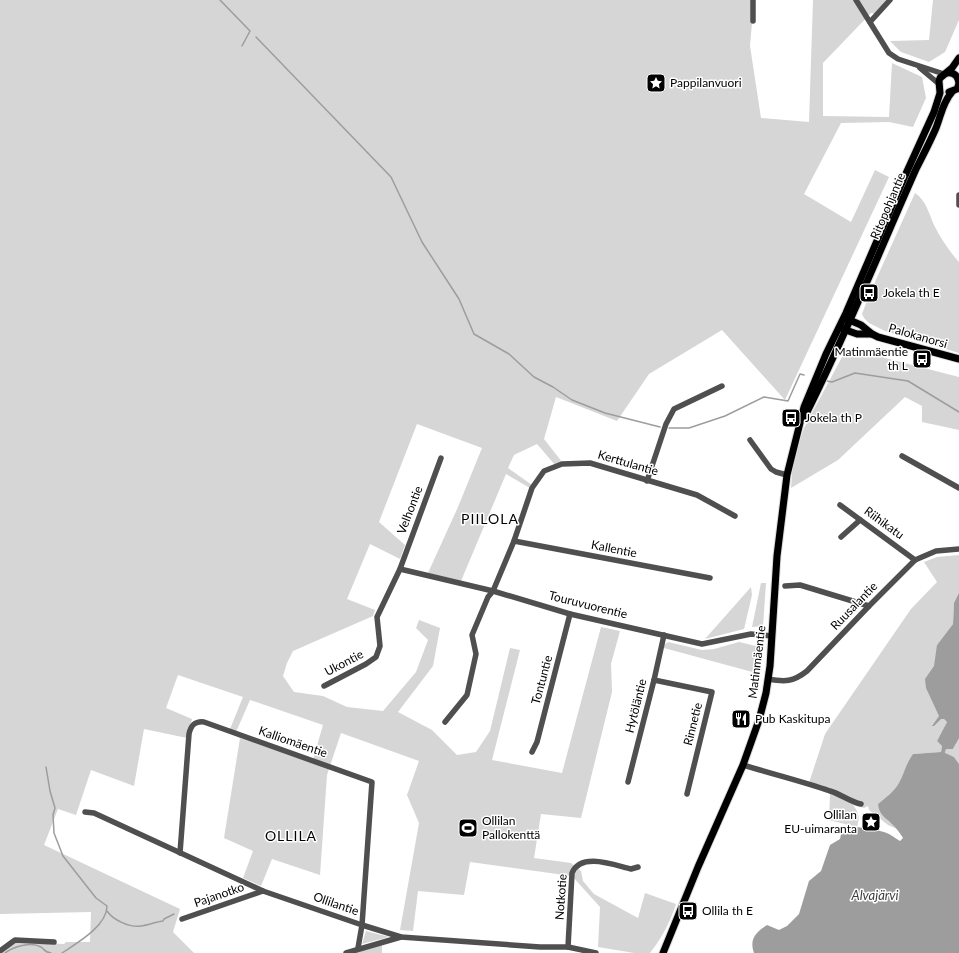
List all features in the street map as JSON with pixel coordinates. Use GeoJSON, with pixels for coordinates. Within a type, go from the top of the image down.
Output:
{"type":"FeatureCollection","features":[{"type":"Feature","properties":{"kind":"main road"},"geometry":{"type":"LineString","coordinates":[[945,73],[950,72],[956,74],[959,80],[955,91],[945,91],[940,86],[940,78],[945,73],[952,68],[959,58]]}},
{"type":"Feature","properties":{"kind":"main road","name":"Ritopohjantie"},"geometry":{"type":"LineString","coordinates":[[847,319],[904,178],[932,117],[939,97],[940,86]]}},
{"type":"Feature","properties":{"kind":"main road","name":"Ritopohjantie"},"geometry":{"type":"LineString","coordinates":[[843,328],[936,127],[945,101],[955,91]]}},
{"type":"Feature","properties":{"kind":"main road","name":"Palokanorsi"},"geometry":{"type":"LineString","coordinates":[[847,319],[864,327],[872,334]]}},
{"type":"Feature","properties":{"kind":"main road","name":"Palokanorsi"},"geometry":{"type":"LineString","coordinates":[[843,328],[858,334],[872,334],[959,359]]}},
{"type":"Feature","properties":{"kind":"main road","name":"Matinmäentie"},"geometry":{"type":"LineString","coordinates":[[663,953],[698,866],[744,765],[759,720],[768,679],[777,556],[787,475],[799,429],[820,386],[843,328]]}},
{"type":"Feature","properties":{"kind":"street"},"geometry":{"type":"LineString","coordinates":[[753,0],[753,21]]}},
{"type":"Feature","properties":{"kind":"street"},"geometry":{"type":"LineString","coordinates":[[856,0],[882,43],[890,53],[898,59],[945,73]]}},
{"type":"Feature","properties":{"kind":"street"},"geometry":{"type":"LineString","coordinates":[[870,22],[890,0]]}},
{"type":"Feature","properties":{"kind":"street"},"geometry":{"type":"LineString","coordinates":[[919,66],[940,86]]}},
{"type":"Feature","properties":{"kind":"street"},"geometry":{"type":"LineString","coordinates":[[959,195],[959,204]]}},
{"type":"Feature","properties":{"kind":"street"},"geometry":{"type":"LineString","coordinates":[[647,481],[666,424],[674,409],[722,386]]}},
{"type":"Feature","properties":{"kind":"street"},"geometry":{"type":"LineString","coordinates":[[750,440],[772,469],[776,472],[787,475]]}},
{"type":"Feature","properties":{"kind":"street"},"geometry":{"type":"LineString","coordinates":[[902,456],[959,488]]}},
{"type":"Feature","properties":{"kind":"street","name":"Velhontie"},"geometry":{"type":"LineString","coordinates":[[400,569],[441,458]]}},
{"type":"Feature","properties":{"kind":"street","name":"Kerttulantie"},"geometry":{"type":"LineString","coordinates":[[445,722],[466,694],[476,654],[472,635],[488,597],[493,591],[514,541],[532,488],[544,471],[562,464],[590,463],[697,495],[735,516]]}},
{"type":"Feature","properties":{"kind":"street","name":"Riihikatu"},"geometry":{"type":"LineString","coordinates":[[840,505],[915,560]]}},
{"type":"Feature","properties":{"kind":"street"},"geometry":{"type":"LineString","coordinates":[[841,537],[860,520]]}},
{"type":"Feature","properties":{"kind":"street","name":"Kallentie"},"geometry":{"type":"LineString","coordinates":[[514,541],[710,578]]}},
{"type":"Feature","properties":{"kind":"street","name":"Ruusalantie"},"geometry":{"type":"LineString","coordinates":[[768,679],[786,681],[799,678],[915,560],[936,551],[959,549]]}},
{"type":"Feature","properties":{"kind":"street","name":"Touruvuorentie"},"geometry":{"type":"LineString","coordinates":[[400,569],[493,591],[570,614],[702,644],[751,634],[772,636]]}},
{"type":"Feature","properties":{"kind":"street","name":"Ukontie"},"geometry":{"type":"LineString","coordinates":[[324,686],[366,664],[376,657],[380,646],[377,617],[400,569]]}},
{"type":"Feature","properties":{"kind":"street"},"geometry":{"type":"LineString","coordinates":[[784,586],[800,584],[869,606]]}},
{"type":"Feature","properties":{"kind":"street","name":"Tontuntie"},"geometry":{"type":"LineString","coordinates":[[532,752],[537,742],[570,614]]}},
{"type":"Feature","properties":{"kind":"street","name":"Hytöläntie"},"geometry":{"type":"LineString","coordinates":[[628,782],[664,635]]}},
{"type":"Feature","properties":{"kind":"street","name":"Rinnetie"},"geometry":{"type":"LineString","coordinates":[[654,680],[712,692],[687,794]]}},
{"type":"Feature","properties":{"kind":"street","name":"Kalliomäentie"},"geometry":{"type":"LineString","coordinates":[[180,853],[189,734],[194,723],[204,722],[372,782],[362,925]]}},
{"type":"Feature","properties":{"kind":"street"},"geometry":{"type":"LineString","coordinates":[[744,765],[830,790],[841,794],[855,803],[861,804]]}},
{"type":"Feature","properties":{"kind":"street","name":"Ollilantie"},"geometry":{"type":"LineString","coordinates":[[85,812],[94,813],[263,891],[401,937],[540,947],[568,947],[596,953]]}},
{"type":"Feature","properties":{"kind":"street","name":"Notkotie"},"geometry":{"type":"LineString","coordinates":[[568,947],[572,873],[575,867],[581,862],[588,861],[631,869],[638,867]]}},
{"type":"Feature","properties":{"kind":"street","name":"Pajanotko"},"geometry":{"type":"LineString","coordinates":[[182,919],[263,891]]}},
{"type":"Feature","properties":{"kind":"street"},"geometry":{"type":"LineString","coordinates":[[358,948],[362,925]]}},
{"type":"Feature","properties":{"kind":"street"},"geometry":{"type":"LineString","coordinates":[[346,953],[358,948],[401,937]]}},
{"type":"Feature","properties":{"kind":"street"},"geometry":{"type":"LineString","coordinates":[[0,951],[14,940],[54,942]]}},
{"type":"Feature","properties":{"kind":"street"},"geometry":{"type":"LineString","coordinates":[[537,953],[540,947]]}},
{"type":"Feature","properties":{"kind":"shaded area"},"geometry":{"type":"Polygon","coordinates":[[[0,0],[754,0],[750,46],[761,118],[809,122],[813,0],[886,0],[876,14],[871,13],[823,63],[823,116],[889,117],[892,63],[922,77],[926,98],[913,127],[889,122],[841,123],[804,194],[851,222],[875,170],[889,177],[785,400],[722,330],[649,374],[617,421],[556,397],[544,439],[562,462],[555,465],[537,444],[514,455],[508,468],[532,485],[530,488],[506,474],[461,581],[428,573],[458,507],[482,448],[417,424],[379,522],[405,545],[400,559],[370,544],[347,599],[375,610],[373,616],[293,651],[283,676],[294,692],[323,696],[347,707],[383,711],[416,672],[428,640],[416,628],[419,620],[440,628],[433,666],[398,712],[432,730],[457,755],[476,752],[490,731],[510,648],[520,650],[492,760],[562,773],[601,627],[620,631],[611,664],[612,692],[581,818],[541,814],[534,858],[571,863],[581,871],[583,881],[594,894],[638,918],[645,893],[676,904],[665,930],[650,953],[634,953],[598,947],[600,907],[572,876],[470,862],[464,895],[418,891],[413,931],[400,930],[419,823],[407,795],[419,761],[341,733],[327,775],[320,875],[272,859],[261,886],[243,878],[253,851],[224,838],[240,738],[312,763],[323,725],[250,700],[236,732],[230,729],[243,697],[178,675],[166,708],[192,719],[187,738],[144,729],[134,786],[91,770],[76,815],[58,809],[44,845],[180,909],[173,932],[194,953],[1,953],[14,942],[64,944],[66,942],[90,942],[91,912],[0,914],[0,0]]]}},
{"type":"Feature","properties":{"kind":"shaded area"},"geometry":{"type":"Polygon","coordinates":[[[933,0],[959,0],[959,20],[945,52],[929,62],[901,52],[890,41],[929,40],[933,0]]]}},
{"type":"Feature","properties":{"kind":"shaded area"},"geometry":{"type":"Polygon","coordinates":[[[915,193],[925,203],[939,235],[959,262],[959,353],[885,331],[869,323],[862,314],[915,193]]]}},
{"type":"Feature","properties":{"kind":"shaded area"},"geometry":{"type":"Polygon","coordinates":[[[854,350],[959,377],[959,430],[922,422],[922,406],[905,397],[838,460],[791,488],[793,461],[804,428],[842,357],[847,352],[854,350]]]}},
{"type":"Feature","properties":{"kind":"shaded area"},"geometry":{"type":"Polygon","coordinates":[[[959,555],[959,601],[954,603],[953,624],[937,645],[941,715],[934,726],[940,719],[944,719],[947,722],[937,741],[942,746],[941,752],[913,754],[897,787],[878,804],[888,821],[897,829],[888,825],[869,810],[868,806],[864,808],[853,805],[857,810],[858,815],[857,827],[829,820],[830,794],[808,786],[825,734],[911,609],[937,582],[924,562],[937,557],[959,555]]]}},
{"type":"Feature","properties":{"kind":"shaded area"},"geometry":{"type":"Polygon","coordinates":[[[761,583],[766,583],[763,626],[752,627],[761,583]]]}},
{"type":"Feature","properties":{"kind":"shaded area"},"geometry":{"type":"Polygon","coordinates":[[[751,587],[752,595],[744,629],[705,639],[751,587]]]}},
{"type":"Feature","properties":{"kind":"shaded area"},"geometry":{"type":"Polygon","coordinates":[[[668,642],[702,650],[714,649],[739,642],[760,647],[756,673],[664,648],[664,645],[668,642]]]}},
{"type":"Feature","properties":{"kind":"shaded area"},"geometry":{"type":"Polygon","coordinates":[[[959,722],[959,764],[954,757],[945,754],[946,749],[953,749],[956,744],[954,742],[959,722]]]}},
{"type":"Feature","properties":{"kind":"shaded area"},"geometry":{"type":"Polygon","coordinates":[[[366,931],[389,937],[362,944],[366,931]]]}},
{"type":"Feature","properties":{"kind":"shaded area"},"geometry":{"type":"Polygon","coordinates":[[[382,942],[382,953],[346,953],[382,942]]]}},
{"type":"Feature","properties":{"kind":"water","name":"Alvajärvi"},"geometry":{"type":"Polygon","coordinates":[[[959,593],[959,738],[953,749],[946,749],[945,753],[954,757],[959,764],[959,953],[754,953],[752,944],[754,936],[760,930],[767,925],[779,930],[787,926],[799,914],[809,881],[821,871],[830,845],[840,839],[841,834],[851,826],[885,832],[900,841],[903,838],[896,828],[881,814],[878,804],[897,786],[913,754],[941,752],[942,746],[937,741],[947,722],[944,719],[941,719],[934,726],[932,726],[939,716],[926,688],[925,679],[934,666],[937,645],[953,624],[954,603],[959,593]]]}},
{"type":"Feature","properties":{"kind":"waterway"},"geometry":{"type":"LineString","coordinates":[[220,0],[250,31],[242,46]]}},
{"type":"Feature","properties":{"kind":"waterway"},"geometry":{"type":"LineString","coordinates":[[256,37],[391,177],[422,242],[459,299],[474,334],[509,354],[534,377],[553,387],[572,400],[605,413],[660,427]]}},
{"type":"Feature","properties":{"kind":"waterway"},"geometry":{"type":"LineString","coordinates":[[827,381],[832,382],[855,373],[908,381],[959,412]]}},
{"type":"Feature","properties":{"kind":"waterway"},"geometry":{"type":"LineString","coordinates":[[669,428],[689,428],[725,416],[764,397],[788,401],[800,374],[804,375]]}},
{"type":"Feature","properties":{"kind":"waterway"},"geometry":{"type":"LineString","coordinates":[[46,767],[50,791],[55,808],[53,815],[54,833],[63,856],[96,898],[107,906],[106,913],[97,927],[83,939],[62,953]]}},
{"type":"Feature","properties":{"kind":"waterway"},"geometry":{"type":"LineString","coordinates":[[107,911],[122,923],[132,926],[144,926],[163,921],[174,914]]}},
{"type":"Feature","properties":{"kind":"waterway"},"geometry":{"type":"LineString","coordinates":[[5,953],[17,947],[27,945],[37,945],[51,953]]}},
{"type":"Feature","properties":{"kind":"place","name":"Pappilanvuori"},"geometry":{"type":"Point","coordinates":[656,83]}},
{"type":"Feature","properties":{"kind":"place","name":"Jokela th E"},"geometry":{"type":"Point","coordinates":[869,293]}},
{"type":"Feature","properties":{"kind":"place","name":"Matinmäentie th L"},"geometry":{"type":"Point","coordinates":[922,359]}},
{"type":"Feature","properties":{"kind":"place","name":"Jokela th P"},"geometry":{"type":"Point","coordinates":[791,418]}},
{"type":"Feature","properties":{"kind":"place","name":"Pub Kaskitupa"},"geometry":{"type":"Point","coordinates":[741,719]}},
{"type":"Feature","properties":{"kind":"place","name":"Ollilan EU-uimaranta"},"geometry":{"type":"Point","coordinates":[871,822]}},
{"type":"Feature","properties":{"kind":"place","name":"Ollilan Pallokenttä"},"geometry":{"type":"Point","coordinates":[468,828]}},
{"type":"Feature","properties":{"kind":"place","name":"Ollila th E"},"geometry":{"type":"Point","coordinates":[688,911]}},
{"type":"Feature","properties":{"kind":"district","name":"PIILOLA"},"geometry":{"type":"Point","coordinates":[490,519]}},
{"type":"Feature","properties":{"kind":"district","name":"OLLILA"},"geometry":{"type":"Point","coordinates":[291,836]}}]}
